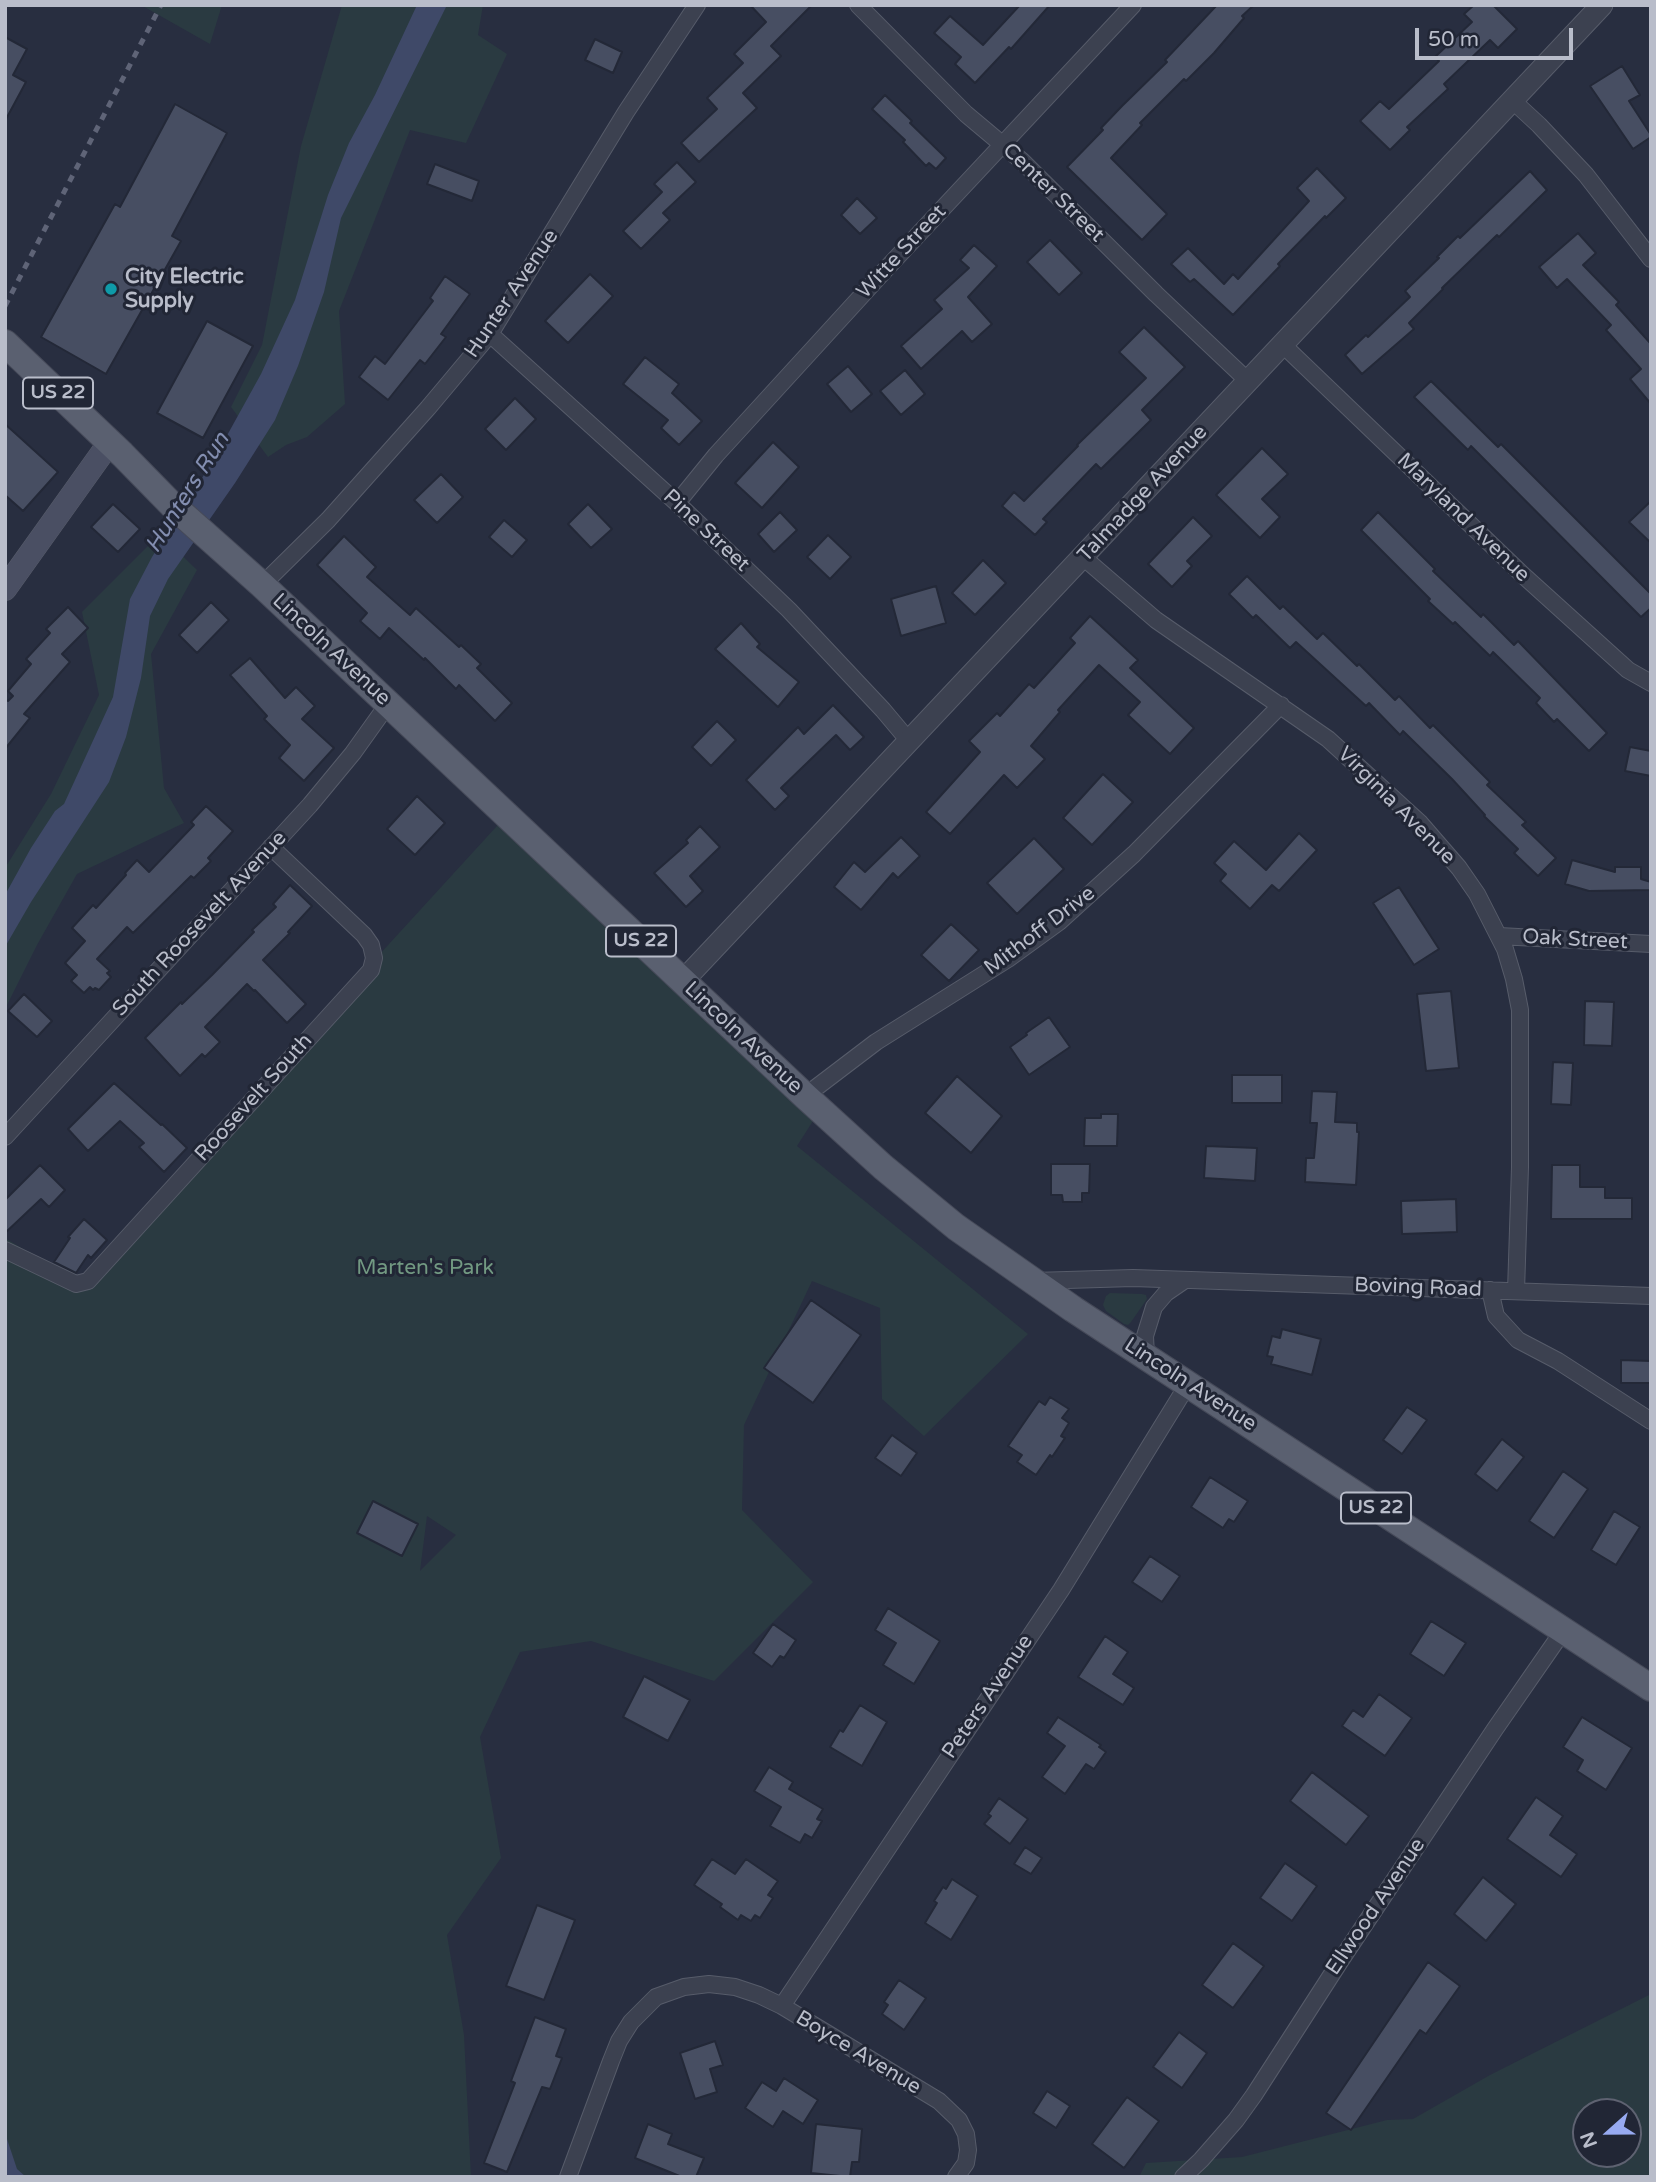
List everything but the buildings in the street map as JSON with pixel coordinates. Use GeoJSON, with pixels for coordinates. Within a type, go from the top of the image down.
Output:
{"type":"FeatureCollection","features":[{"type":"Feature","properties":{"kind":"main road","name":"Lincoln Avenue"},"geometry":{"type":"LineString","coordinates":[[5,343],[171,504],[262,585],[682,982],[883,1167],[956,1227],[1033,1281],[1563,1631]]}},
{"type":"Feature","properties":{"kind":"main road"},"geometry":{"type":"LineString","coordinates":[[5,589],[110,442]]}},
{"type":"Feature","properties":{"kind":"main road","name":"US 22"},"geometry":{"type":"LineString","coordinates":[[1563,1631],[1651,1688]]}},
{"type":"Feature","properties":{"kind":"street","name":"Hunter Avenue"},"geometry":{"type":"LineString","coordinates":[[262,585],[336,512],[490,334],[626,112],[697,5]]}},
{"type":"Feature","properties":{"kind":"street","name":"Center Street"},"geometry":{"type":"LineString","coordinates":[[858,5],[966,114],[1022,161],[1248,381]]}},
{"type":"Feature","properties":{"kind":"street","name":"Witte Street"},"geometry":{"type":"LineString","coordinates":[[677,503],[716,455],[886,269],[1133,5]]}},
{"type":"Feature","properties":{"kind":"street","name":"Talmadge Avenue"},"geometry":{"type":"LineString","coordinates":[[682,982],[1602,5]]}},
{"type":"Feature","properties":{"kind":"street"},"geometry":{"type":"LineString","coordinates":[[1513,101],[1586,175],[1651,259]]}},
{"type":"Feature","properties":{"kind":"street","name":"Pine Street"},"geometry":{"type":"LineString","coordinates":[[490,334],[677,503],[789,610],[909,741]]}},
{"type":"Feature","properties":{"kind":"street","name":"Maryland Avenue"},"geometry":{"type":"LineString","coordinates":[[1282,344],[1524,576],[1628,670],[1651,683]]}},
{"type":"Feature","properties":{"kind":"street","name":"Virginia Avenue"},"geometry":{"type":"LineString","coordinates":[[1084,558],[1156,620],[1328,739],[1420,823],[1476,894],[1499,936],[1514,979],[1520,1010],[1521,1155],[1516,1291]]}},
{"type":"Feature","properties":{"kind":"street","name":"South Roosevelt Avenue"},"geometry":{"type":"LineString","coordinates":[[5,1138],[271,847],[353,753],[388,704]]}},
{"type":"Feature","properties":{"kind":"street","name":"Mithoff Drive"},"geometry":{"type":"LineString","coordinates":[[804,1096],[876,1042],[1008,959],[1059,922],[1134,854],[1281,705]]}},
{"type":"Feature","properties":{"kind":"street","name":"Roosevelt South"},"geometry":{"type":"LineString","coordinates":[[5,1250],[75,1284],[88,1281],[371,970],[374,958],[371,945],[364,935],[271,847]]}},
{"type":"Feature","properties":{"kind":"street","name":"Oak Street"},"geometry":{"type":"LineString","coordinates":[[1499,936],[1651,944]]}},
{"type":"Feature","properties":{"kind":"street","name":"Boving Road"},"geometry":{"type":"LineString","coordinates":[[1033,1281],[1133,1278],[1651,1296]]}},
{"type":"Feature","properties":{"kind":"street"},"geometry":{"type":"LineString","coordinates":[[1146,1356],[1145,1336],[1154,1307],[1166,1293],[1185,1280]]}},
{"type":"Feature","properties":{"kind":"street"},"geometry":{"type":"LineString","coordinates":[[1490,1290],[1496,1316],[1518,1340],[1558,1361],[1651,1421]]}},
{"type":"Feature","properties":{"kind":"street","name":"Peters Avenue"},"geometry":{"type":"LineString","coordinates":[[782,2006],[1061,1590],[1188,1384]]}},
{"type":"Feature","properties":{"kind":"street","name":"Ellwood Avenue"},"geometry":{"type":"LineString","coordinates":[[1183,2177],[1227,2130],[1254,2095],[1348,1948],[1563,1631]]}},
{"type":"Feature","properties":{"kind":"street","name":"Boyce Avenue"},"geometry":{"type":"LineString","coordinates":[[568,2177],[619,2041],[631,2022],[656,1997],[684,1987],[709,1983],[735,1987],[782,2006],[939,2101],[959,2120],[966,2134],[968,2150],[961,2170]]}},
{"type":"Feature","properties":{"kind":"green space"},"geometry":{"type":"Polygon","coordinates":[[[141,5],[222,5],[210,44],[141,5]]]}},
{"type":"Feature","properties":{"kind":"green space"},"geometry":{"type":"Polygon","coordinates":[[[342,5],[483,5],[478,35],[507,54],[466,143],[410,130],[339,311],[345,404],[307,437],[286,445],[268,457],[231,407],[262,345],[301,146],[342,5]]]}},
{"type":"Feature","properties":{"kind":"green space"},"geometry":{"type":"Polygon","coordinates":[[[160,534],[197,570],[151,654],[164,788],[184,823],[77,874],[5,1009],[5,868],[51,794],[99,695],[82,612],[160,534]]]}},
{"type":"Feature","properties":{"kind":"green space","name":"Marten's Park"},"geometry":{"type":"Polygon","coordinates":[[[507,815],[820,1110],[797,1146],[1028,1334],[924,1436],[882,1399],[880,1308],[812,1281],[744,1425],[742,1510],[813,1582],[714,1681],[591,1641],[520,1652],[480,1737],[501,1858],[447,1935],[464,2035],[471,2177],[5,2177],[5,1238],[79,1283],[507,815]],[[427,1516],[420,1571],[456,1535],[427,1516]]]}},
{"type":"Feature","properties":{"kind":"green space"},"geometry":{"type":"Polygon","coordinates":[[[1110,1293],[1142,1294],[1146,1295],[1147,1299],[1128,1325],[1106,1311],[1103,1305],[1110,1293]]]}},
{"type":"Feature","properties":{"kind":"green space"},"geometry":{"type":"Polygon","coordinates":[[[1651,1994],[1651,2177],[1139,2177],[1146,2163],[1242,2157],[1387,2120],[1413,2119],[1490,2075],[1651,1994]]]}},
{"type":"Feature","properties":{"kind":"water"},"geometry":{"type":"Polygon","coordinates":[[[417,5],[447,5],[341,218],[324,292],[298,366],[275,420],[168,579],[150,616],[141,678],[126,737],[109,782],[5,947],[5,895],[31,848],[55,811],[64,804],[113,697],[130,599],[152,557],[214,459],[261,374],[295,300],[328,195],[349,143],[375,95],[417,5]]]}},
{"type":"Feature","properties":{"kind":"water"},"geometry":{"type":"Polygon","coordinates":[[[5,2133],[17,2169],[26,2177],[5,2177],[5,2133]]]}},
{"type":"Feature","properties":{"kind":"railway"},"geometry":{"type":"LineString","coordinates":[[5,306],[161,5]]}},
{"type":"Feature","properties":{"kind":"place","name":"City Electric Supply"},"geometry":{"type":"Point","coordinates":[111,289]}},
{"type":"Feature","properties":{"kind":"water label","name":"Hunters Run"},"geometry":{"type":"Point","coordinates":[188,493]}}]}
